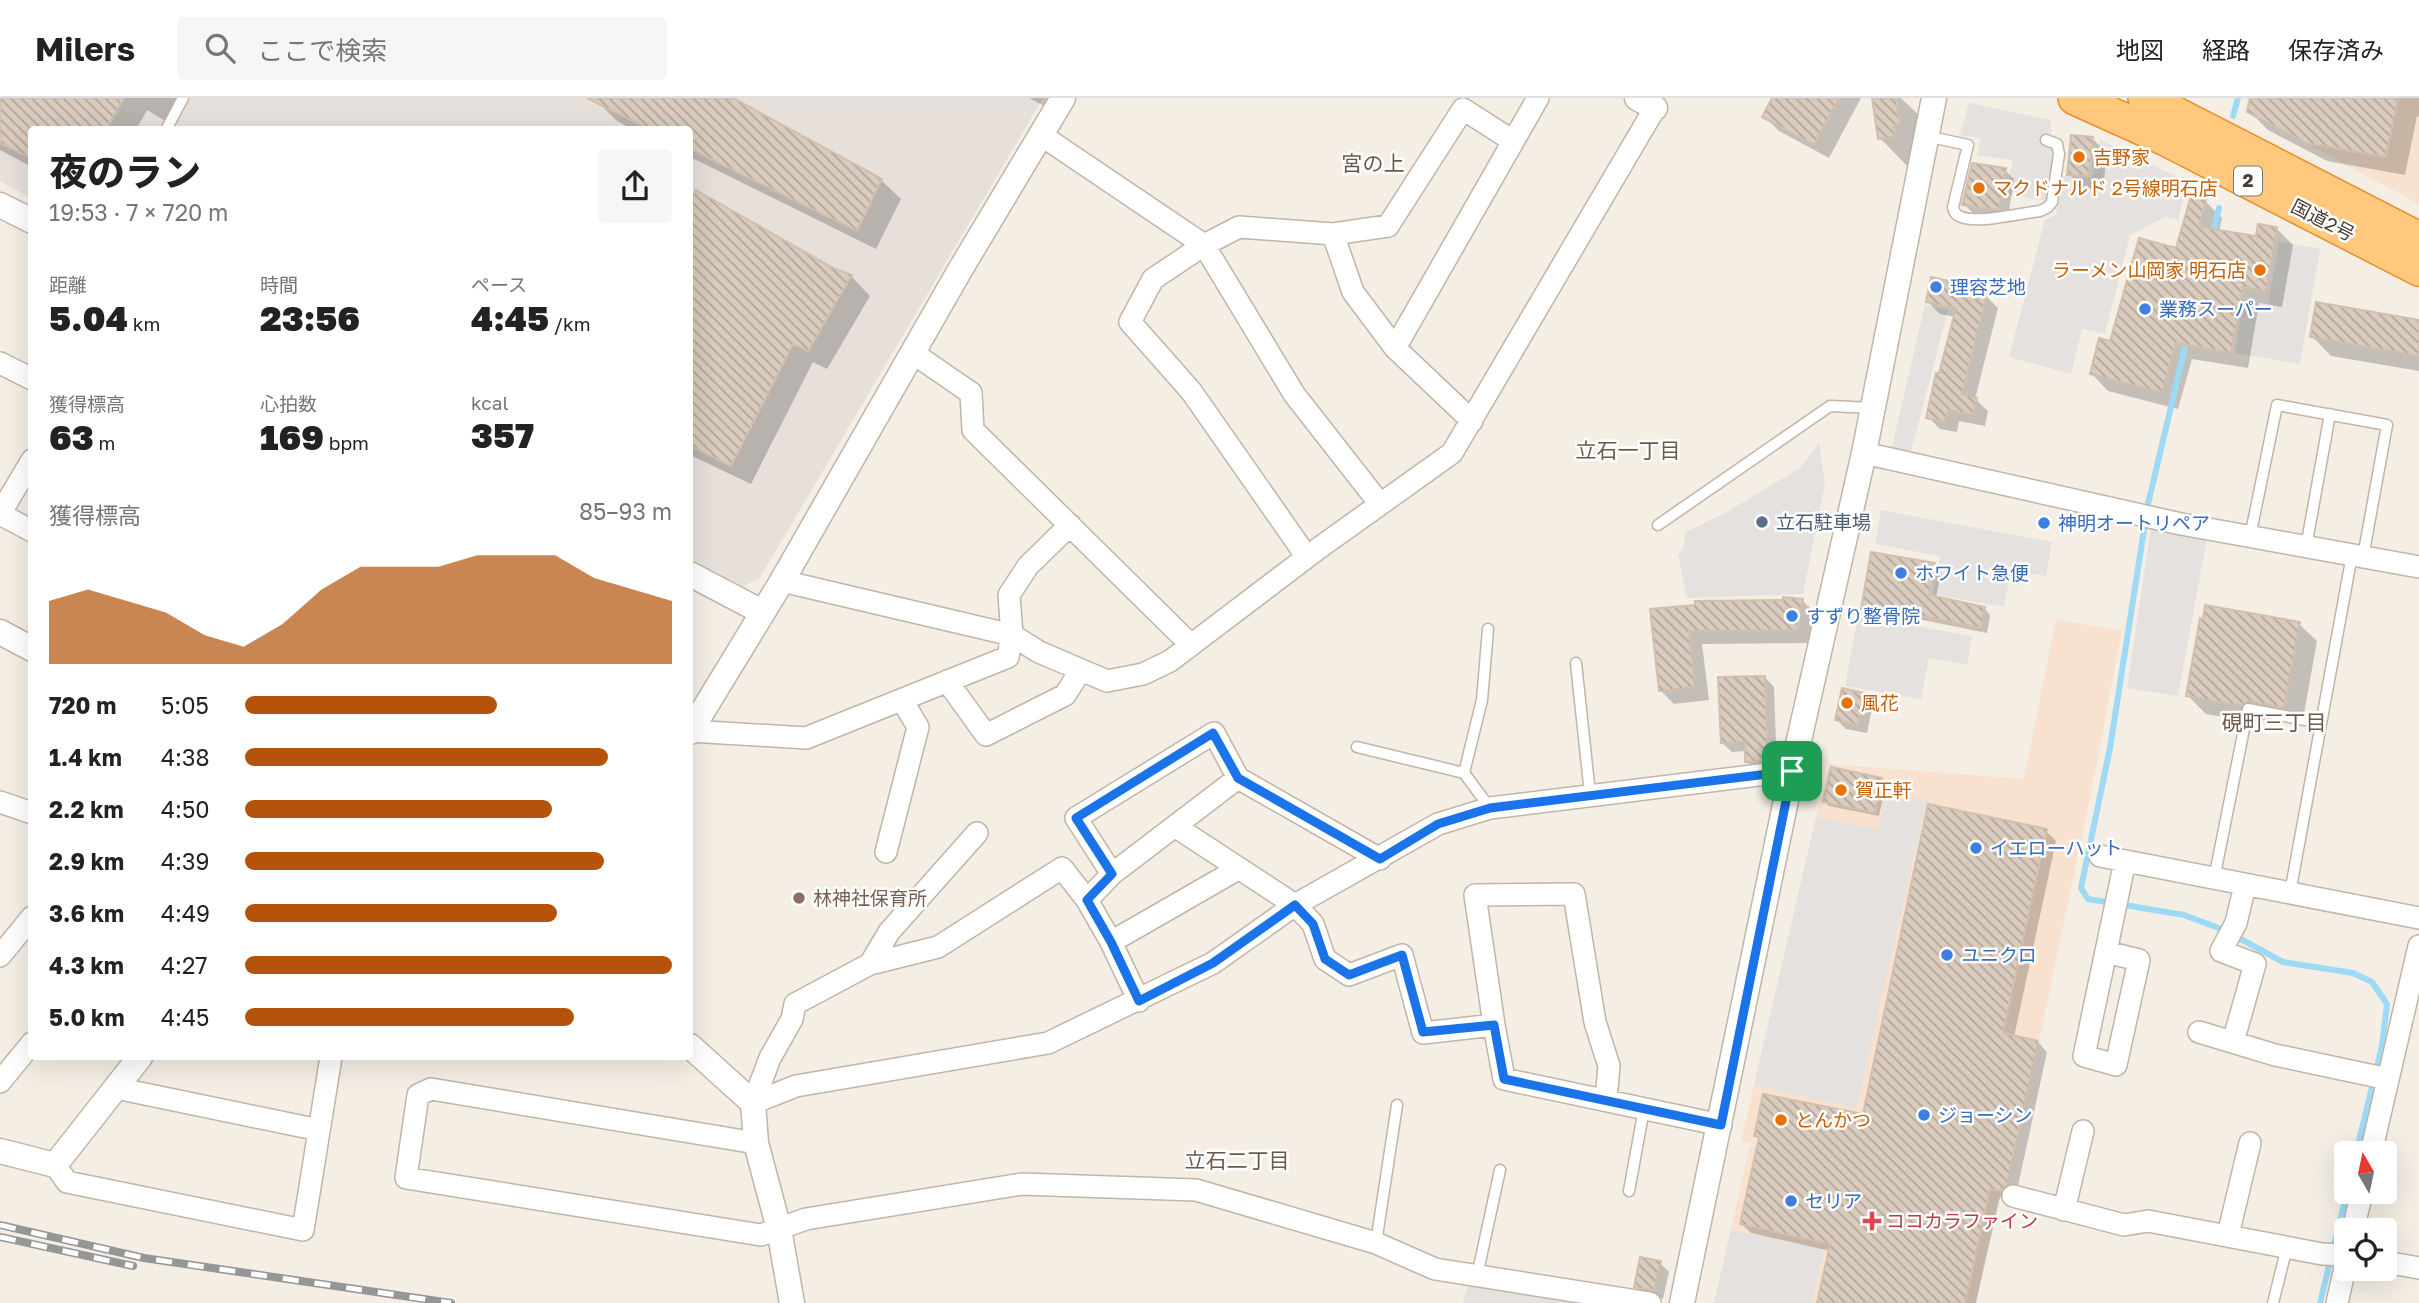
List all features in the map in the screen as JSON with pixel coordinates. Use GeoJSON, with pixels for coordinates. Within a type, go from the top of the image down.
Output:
{"type":"FeatureCollection","features":[{"type":"Feature","properties":{"kind":"highway","name":"国道2号"},"geometry":{"type":"LineString","coordinates":[[2075,98],[2166,139],[2419,269]]}},
{"type":"Feature","properties":{"kind":"highway","name":"国道2号"},"geometry":{"type":"LineString","coordinates":[[2145,98],[2419,239]]}},
{"type":"Feature","properties":{"kind":"street"},"geometry":{"type":"LineString","coordinates":[[693,727],[782,581],[1063,98]]}},
{"type":"Feature","properties":{"kind":"street"},"geometry":{"type":"LineString","coordinates":[[1395,348],[1538,98]]}},
{"type":"Feature","properties":{"kind":"street"},"geometry":{"type":"LineString","coordinates":[[1682,1303],[1721,1125],[1792,771],[1864,453],[1934,98]]}},
{"type":"Feature","properties":{"kind":"street"},"geometry":{"type":"LineString","coordinates":[[782,581],[1012,635],[1039,652],[1107,681],[1143,674],[1170,661],[1307,557],[1452,453],[1646,103]]}},
{"type":"Feature","properties":{"kind":"street"},"geometry":{"type":"LineString","coordinates":[[1307,557],[1191,391],[1130,322],[1153,279],[1204,244],[1239,227],[1334,234],[1388,226],[1463,109],[1513,141]]}},
{"type":"Feature","properties":{"kind":"street"},"geometry":{"type":"LineString","coordinates":[[1041,135],[1204,244],[1294,394],[1380,504]]}},
{"type":"Feature","properties":{"kind":"street"},"geometry":{"type":"LineString","coordinates":[[0,205],[28,219]]}},
{"type":"Feature","properties":{"kind":"street"},"geometry":{"type":"LineString","coordinates":[[1334,234],[1353,292],[1395,348],[1472,421]]}},
{"type":"Feature","properties":{"kind":"street"},"geometry":{"type":"LineString","coordinates":[[913,353],[971,393],[973,429],[1191,645]]}},
{"type":"Feature","properties":{"kind":"street"},"geometry":{"type":"LineString","coordinates":[[0,363],[28,377]]}},
{"type":"Feature","properties":{"kind":"street"},"geometry":{"type":"LineString","coordinates":[[1864,453],[2146,517],[2419,567]]}},
{"type":"Feature","properties":{"kind":"street"},"geometry":{"type":"LineString","coordinates":[[28,467],[0,514],[28,529]]}},
{"type":"Feature","properties":{"kind":"street"},"geometry":{"type":"LineString","coordinates":[[693,732],[806,738],[1008,657],[1012,635],[1009,594],[1028,566],[1069,525]]}},
{"type":"Feature","properties":{"kind":"street"},"geometry":{"type":"LineString","coordinates":[[693,576],[762,612]]}},
{"type":"Feature","properties":{"kind":"street"},"geometry":{"type":"LineString","coordinates":[[0,632],[28,647]]}},
{"type":"Feature","properties":{"kind":"street"},"geometry":{"type":"LineString","coordinates":[[947,681],[986,735],[1065,695],[1081,670]]}},
{"type":"Feature","properties":{"kind":"street"},"geometry":{"type":"LineString","coordinates":[[886,852],[918,727],[902,700]]}},
{"type":"Feature","properties":{"kind":"street"},"geometry":{"type":"LineString","coordinates":[[1112,874],[1076,818],[1213,733],[1238,778],[1380,859]]}},
{"type":"Feature","properties":{"kind":"street"},"geometry":{"type":"LineString","coordinates":[[753,1103],[796,1086],[1048,1043],[1213,963],[1295,905],[1438,824],[1490,808],[1792,771]]}},
{"type":"Feature","properties":{"kind":"street"},"geometry":{"type":"LineString","coordinates":[[1087,900],[1112,874],[1238,778]]}},
{"type":"Feature","properties":{"kind":"street"},"geometry":{"type":"LineString","coordinates":[[0,802],[28,812]]}},
{"type":"Feature","properties":{"kind":"street"},"geometry":{"type":"LineString","coordinates":[[1176,827],[1295,905],[1313,924],[1325,959],[1349,975],[1402,955],[1423,1032],[1494,1025]]}},
{"type":"Feature","properties":{"kind":"street"},"geometry":{"type":"LineString","coordinates":[[870,964],[889,932],[977,834]]}},
{"type":"Feature","properties":{"kind":"street"},"geometry":{"type":"LineString","coordinates":[[2100,856],[2419,918]]}},
{"type":"Feature","properties":{"kind":"street"},"geometry":{"type":"LineString","coordinates":[[2106,952],[2139,960],[2116,1065],[2084,1056],[2125,861]]}},
{"type":"Feature","properties":{"kind":"street"},"geometry":{"type":"LineString","coordinates":[[792,1303],[779,1229],[756,1143],[753,1103],[770,1058],[792,1019],[795,1004],[870,964],[938,947],[1062,868],[1087,900],[1111,942],[1139,1001]]}},
{"type":"Feature","properties":{"kind":"street"},"geometry":{"type":"LineString","coordinates":[[1111,942],[1238,869]]}},
{"type":"Feature","properties":{"kind":"street"},"geometry":{"type":"LineString","coordinates":[[2233,1042],[2255,964],[2221,951],[2231,932],[2245,885]]}},
{"type":"Feature","properties":{"kind":"street"},"geometry":{"type":"LineString","coordinates":[[1606,1099],[1609,1066],[1595,1022],[1574,894],[1475,895],[1504,1079],[1721,1125]]}},
{"type":"Feature","properties":{"kind":"street"},"geometry":{"type":"LineString","coordinates":[[0,956],[24,941]]}},
{"type":"Feature","properties":{"kind":"street"},"geometry":{"type":"LineString","coordinates":[[2374,1141],[2419,946]]}},
{"type":"Feature","properties":{"kind":"street"},"geometry":{"type":"LineString","coordinates":[[2199,1032],[2276,1055],[2388,1080]]}},
{"type":"Feature","properties":{"kind":"street"},"geometry":{"type":"LineString","coordinates":[[0,1083],[28,1048]]}},
{"type":"Feature","properties":{"kind":"street"},"geometry":{"type":"LineString","coordinates":[[693,1049],[753,1103]]}},
{"type":"Feature","properties":{"kind":"street"},"geometry":{"type":"LineString","coordinates":[[55,1165],[138,1060]]}},
{"type":"Feature","properties":{"kind":"street"},"geometry":{"type":"LineString","coordinates":[[0,1151],[55,1165],[67,1182],[303,1230],[331,1060]]}},
{"type":"Feature","properties":{"kind":"street"},"geometry":{"type":"LineString","coordinates":[[116,1088],[319,1130]]}},
{"type":"Feature","properties":{"kind":"street"},"geometry":{"type":"LineString","coordinates":[[756,1143],[431,1089],[418,1095],[407,1178],[761,1235],[806,1219],[1022,1184],[1196,1190],[1376,1243],[1435,1269],[1650,1303]]}},
{"type":"Feature","properties":{"kind":"street"},"geometry":{"type":"LineString","coordinates":[[2064,1210],[2083,1131]]}},
{"type":"Feature","properties":{"kind":"street"},"geometry":{"type":"LineString","coordinates":[[2228,1235],[2250,1143]]}},
{"type":"Feature","properties":{"kind":"street"},"geometry":{"type":"LineString","coordinates":[[2013,1196],[2124,1225],[2148,1221],[2334,1255]]}},
{"type":"Feature","properties":{"kind":"street"},"geometry":{"type":"LineString","coordinates":[[2397,1264],[2419,1268]]}},
{"type":"Feature","properties":{"kind":"street"},"geometry":{"type":"LineString","coordinates":[[2337,1303],[2342,1281]]}},
{"type":"Feature","properties":{"kind":"lane"},"geometry":{"type":"LineString","coordinates":[[168,126],[183,98]]}},
{"type":"Feature","properties":{"kind":"lane"},"geometry":{"type":"LineString","coordinates":[[1926,136],[1968,145],[1952,207],[1960,217],[1975,219],[2040,211],[2049,207],[2059,154],[2057,144],[2046,140]]}},
{"type":"Feature","properties":{"kind":"lane"},"geometry":{"type":"LineString","coordinates":[[1658,525],[1830,405],[1873,408]]}},
{"type":"Feature","properties":{"kind":"lane"},"geometry":{"type":"LineString","coordinates":[[2250,537],[2277,405],[2387,425],[2321,723],[2290,893]]}},
{"type":"Feature","properties":{"kind":"lane"},"geometry":{"type":"LineString","coordinates":[[2306,547],[2330,414]]}},
{"type":"Feature","properties":{"kind":"lane"},"geometry":{"type":"LineString","coordinates":[[1464,773],[1482,700],[1488,629]]}},
{"type":"Feature","properties":{"kind":"lane"},"geometry":{"type":"LineString","coordinates":[[1576,663],[1590,794]]}},
{"type":"Feature","properties":{"kind":"lane"},"geometry":{"type":"LineString","coordinates":[[2214,879],[2248,709],[2321,723]]}},
{"type":"Feature","properties":{"kind":"lane"},"geometry":{"type":"LineString","coordinates":[[1357,747],[1464,773],[1490,808]]}},
{"type":"Feature","properties":{"kind":"lane"},"geometry":{"type":"LineString","coordinates":[[1376,1243],[1397,1105]]}},
{"type":"Feature","properties":{"kind":"lane"},"geometry":{"type":"LineString","coordinates":[[1629,1191],[1644,1109]]}},
{"type":"Feature","properties":{"kind":"lane"},"geometry":{"type":"LineString","coordinates":[[1477,1276],[1500,1170]]}},
{"type":"Feature","properties":{"kind":"lane"},"geometry":{"type":"LineString","coordinates":[[2273,1303],[2287,1247]]}},
{"type":"Feature","properties":{"kind":"shaded area"},"geometry":{"type":"Polygon","coordinates":[[[0,98],[1043,98],[759,579],[743,586],[693,560],[693,126],[28,126],[28,196],[0,181],[0,98]]]}},
{"type":"Feature","properties":{"kind":"shaded area"},"geometry":{"type":"Polygon","coordinates":[[[2248,98],[2419,98],[2419,204],[2245,111],[2248,98]]]}},
{"type":"Feature","properties":{"kind":"shaded area"},"geometry":{"type":"Polygon","coordinates":[[[1969,103],[2051,120],[2052,156],[2046,201],[2006,194],[2013,160],[1977,155],[1981,138],[1960,135],[1969,103]]]}},
{"type":"Feature","properties":{"kind":"shaded area"},"geometry":{"type":"Polygon","coordinates":[[[2100,140],[2188,182],[2178,220],[2165,217],[2130,235],[2105,334],[2082,329],[2071,374],[2009,357],[2045,220],[2056,215],[2063,176],[2092,178],[2100,140]]]}},
{"type":"Feature","properties":{"kind":"shaded area"},"geometry":{"type":"Polygon","coordinates":[[[2279,242],[2320,249],[2300,364],[2235,353],[2243,301],[2268,305],[2279,242]]]}},
{"type":"Feature","properties":{"kind":"shaded area"},"geometry":{"type":"Polygon","coordinates":[[[1925,305],[1948,310],[1910,455],[1891,451],[1925,305]]]}},
{"type":"Feature","properties":{"kind":"shaded area","name":"立石駐車場"},"geometry":{"type":"Polygon","coordinates":[[[1819,443],[1825,484],[1803,594],[1687,598],[1678,555],[1683,549],[1686,532],[1727,512],[1800,468],[1819,443]]]}},
{"type":"Feature","properties":{"kind":"shaded area"},"geometry":{"type":"Polygon","coordinates":[[[1881,510],[2052,542],[2046,576],[2011,570],[2004,607],[1933,594],[1940,556],[1875,544],[1881,510]]]}},
{"type":"Feature","properties":{"kind":"shaded area"},"geometry":{"type":"Polygon","coordinates":[[[2151,528],[2207,538],[2178,696],[2127,688],[2151,528]]]}},
{"type":"Feature","properties":{"kind":"shaded area"},"geometry":{"type":"Polygon","coordinates":[[[1858,616],[1972,636],[1967,665],[1929,658],[1921,699],[1845,686],[1858,616]]]}},
{"type":"Feature","properties":{"kind":"shaded area"},"geometry":{"type":"Polygon","coordinates":[[[2056,619],[2122,631],[2087,813],[2006,1199],[1998,1198],[1975,1303],[1714,1303],[1750,1145],[1980,1195],[1741,1141],[1829,764],[2024,779],[2056,619]]]}},
{"type":"Feature","properties":{"kind":"shaded area"},"geometry":{"type":"Polygon","coordinates":[[[1886,792],[1927,801],[1856,1108],[1754,1085],[1816,817],[1877,830],[1886,792]]]}},
{"type":"Feature","properties":{"kind":"shaded area"},"geometry":{"type":"Polygon","coordinates":[[[1731,1230],[1824,1248],[1812,1303],[1714,1303],[1731,1230]]]}},
{"type":"Feature","properties":{"kind":"shaded area"},"geometry":{"type":"Polygon","coordinates":[[[1469,1280],[1593,1303],[1463,1303],[1469,1280]]]}},
{"type":"Feature","properties":{"kind":"building"},"geometry":{"type":"Polygon","coordinates":[[[0,98],[124,98],[108,126],[28,126],[28,157],[0,143],[0,98]]]}},
{"type":"Feature","properties":{"kind":"building"},"geometry":{"type":"Polygon","coordinates":[[[587,98],[733,98],[882,179],[857,231],[693,150],[693,126],[643,126],[587,98]]]}},
{"type":"Feature","properties":{"kind":"building"},"geometry":{"type":"Polygon","coordinates":[[[1772,98],[1839,98],[1814,145],[1762,117],[1772,98]]]}},
{"type":"Feature","properties":{"kind":"building"},"geometry":{"type":"Polygon","coordinates":[[[1872,98],[1896,98],[1900,124],[1894,125],[1896,136],[1878,139],[1872,98]]]}},
{"type":"Feature","properties":{"kind":"building"},"geometry":{"type":"Polygon","coordinates":[[[2250,98],[2398,98],[2386,157],[2306,143],[2247,112],[2250,98]]]}},
{"type":"Feature","properties":{"kind":"building"},"geometry":{"type":"Polygon","coordinates":[[[2071,135],[2093,137],[2089,176],[2067,175],[2071,135]]]}},
{"type":"Feature","properties":{"kind":"building"},"geometry":{"type":"Polygon","coordinates":[[[1972,163],[2006,168],[1999,210],[1962,205],[1972,163]]]}},
{"type":"Feature","properties":{"kind":"building"},"geometry":{"type":"Polygon","coordinates":[[[696,190],[833,268],[852,275],[808,351],[793,344],[731,466],[693,447],[693,196],[696,190]]]}},
{"type":"Feature","properties":{"kind":"building"},"geometry":{"type":"Polygon","coordinates":[[[2191,196],[2206,200],[2199,227],[2256,236],[2258,224],[2277,227],[2266,291],[2243,287],[2231,353],[2176,343],[2162,393],[2090,374],[2099,338],[2110,341],[2139,238],[2176,248],[2191,196]]]}},
{"type":"Feature","properties":{"kind":"building"},"geometry":{"type":"Polygon","coordinates":[[[1931,277],[1987,294],[1962,394],[1977,398],[1973,415],[1948,410],[1945,422],[1926,418],[1936,373],[1939,373],[1956,308],[1926,302],[1931,277]]]}},
{"type":"Feature","properties":{"kind":"building"},"geometry":{"type":"Polygon","coordinates":[[[2316,302],[2419,320],[2419,356],[2310,337],[2316,302]]]}},
{"type":"Feature","properties":{"kind":"building"},"geometry":{"type":"Polygon","coordinates":[[[1871,552],[1935,563],[1929,595],[1985,607],[1981,628],[1907,613],[1907,617],[1861,609],[1871,552]]]}},
{"type":"Feature","properties":{"kind":"building"},"geometry":{"type":"Polygon","coordinates":[[[1783,597],[1803,599],[1797,630],[1689,631],[1695,687],[1659,691],[1650,609],[1695,605],[1695,601],[1783,600],[1783,597]]]}},
{"type":"Feature","properties":{"kind":"building"},"geometry":{"type":"Polygon","coordinates":[[[2205,605],[2300,622],[2284,708],[2249,701],[2241,706],[2186,696],[2200,618],[2203,619],[2205,605]]]}},
{"type":"Feature","properties":{"kind":"building"},"geometry":{"type":"Polygon","coordinates":[[[1765,676],[1768,761],[1745,762],[1745,742],[1721,743],[1718,677],[1765,676]]]}},
{"type":"Feature","properties":{"kind":"building"},"geometry":{"type":"Polygon","coordinates":[[[1842,688],[1865,693],[1858,725],[1835,720],[1842,688]]]}},
{"type":"Feature","properties":{"kind":"building"},"geometry":{"type":"Polygon","coordinates":[[[1831,767],[1882,778],[1875,813],[1823,802],[1831,767]]]}},
{"type":"Feature","properties":{"kind":"building"},"geometry":{"type":"Polygon","coordinates":[[[1928,804],[2047,829],[2003,1033],[2038,1041],[2007,1185],[2001,1191],[1990,1189],[1965,1303],[1817,1303],[1830,1244],[1740,1224],[1759,1137],[1754,1136],[1763,1094],[1863,1114],[1928,804]]]}},
{"type":"Feature","properties":{"kind":"building"},"geometry":{"type":"Polygon","coordinates":[[[1640,1257],[1661,1261],[1654,1291],[1634,1287],[1640,1257]]]}},
{"type":"Feature","properties":{"kind":"waterway"},"geometry":{"type":"LineString","coordinates":[[2233,116],[2238,98]]}},
{"type":"Feature","properties":{"kind":"waterway"},"geometry":{"type":"LineString","coordinates":[[2212,237],[2219,208]]}},
{"type":"Feature","properties":{"kind":"waterway"},"geometry":{"type":"LineString","coordinates":[[2187,339],[2148,504],[2110,748],[2081,888],[2088,899],[2184,915],[2224,930],[2283,962],[2353,973],[2372,982],[2387,1004],[2382,1046],[2359,1141]]}},
{"type":"Feature","properties":{"kind":"waterway"},"geometry":{"type":"LineString","coordinates":[[2320,1303],[2344,1204]]}},
{"type":"Feature","properties":{"kind":"railway"},"geometry":{"type":"LineString","coordinates":[[0,1225],[144,1258],[451,1303]]}},
{"type":"Feature","properties":{"kind":"railway"},"geometry":{"type":"LineString","coordinates":[[0,1237],[133,1266]]}},
{"type":"Feature","properties":{"kind":"place","name":"吉野家"},"geometry":{"type":"Point","coordinates":[2079,157]}},
{"type":"Feature","properties":{"kind":"place","name":"マクドナルド 2号線明石店"},"geometry":{"type":"Point","coordinates":[1979,188]}},
{"type":"Feature","properties":{"kind":"place","name":"ラーメン山岡家 明石店"},"geometry":{"type":"Point","coordinates":[2260,270]}},
{"type":"Feature","properties":{"kind":"place","name":"理容芝地"},"geometry":{"type":"Point","coordinates":[1936,287]}},
{"type":"Feature","properties":{"kind":"place","name":"業務スーパー"},"geometry":{"type":"Point","coordinates":[2145,309]}},
{"type":"Feature","properties":{"kind":"place","name":"立石駐車場"},"geometry":{"type":"Point","coordinates":[1762,522]}},
{"type":"Feature","properties":{"kind":"place","name":"神明オートリペア"},"geometry":{"type":"Point","coordinates":[2044,523]}},
{"type":"Feature","properties":{"kind":"place","name":"ホワイト急便"},"geometry":{"type":"Point","coordinates":[1901,573]}},
{"type":"Feature","properties":{"kind":"place","name":"すずり整骨院"},"geometry":{"type":"Point","coordinates":[1792,616]}},
{"type":"Feature","properties":{"kind":"place","name":"風花"},"geometry":{"type":"Point","coordinates":[1847,703]}},
{"type":"Feature","properties":{"kind":"place","name":"賀正軒"},"geometry":{"type":"Point","coordinates":[1841,790]}},
{"type":"Feature","properties":{"kind":"place","name":"イエローハット"},"geometry":{"type":"Point","coordinates":[1976,848]}},
{"type":"Feature","properties":{"kind":"place","name":"林神社保育所"},"geometry":{"type":"Point","coordinates":[799,898]}},
{"type":"Feature","properties":{"kind":"place","name":"ユニクロ"},"geometry":{"type":"Point","coordinates":[1947,955]}},
{"type":"Feature","properties":{"kind":"place","name":"ジョーシン"},"geometry":{"type":"Point","coordinates":[1924,1115]}},
{"type":"Feature","properties":{"kind":"place","name":"とんかつ"},"geometry":{"type":"Point","coordinates":[1781,1120]}},
{"type":"Feature","properties":{"kind":"place","name":"セリア"},"geometry":{"type":"Point","coordinates":[1791,1201]}},
{"type":"Feature","properties":{"kind":"place","name":"ココカラファイン"},"geometry":{"type":"Point","coordinates":[1872,1221]}},
{"type":"Feature","properties":{"kind":"district","name":"宮の上"},"geometry":{"type":"Point","coordinates":[1373,164]}},
{"type":"Feature","properties":{"kind":"district","name":"立石一丁目"},"geometry":{"type":"Point","coordinates":[1628,451]}},
{"type":"Feature","properties":{"kind":"district","name":"硯町三丁目"},"geometry":{"type":"Point","coordinates":[2274,723]}},
{"type":"Feature","properties":{"kind":"district","name":"立石二丁目"},"geometry":{"type":"Point","coordinates":[1237,1161]}},
{"type":"Feature","properties":{"kind":"route"},"geometry":{"type":"LineString","coordinates":[[1213,733],[1238,778],[1380,859],[1438,824],[1490,808],[1792,771],[1721,1125],[1504,1079],[1494,1025],[1423,1032],[1402,955],[1349,975],[1325,959],[1313,924],[1295,905],[1213,963],[1139,1001],[1111,942],[1087,900],[1112,874],[1076,818],[1213,733]]}}]}
